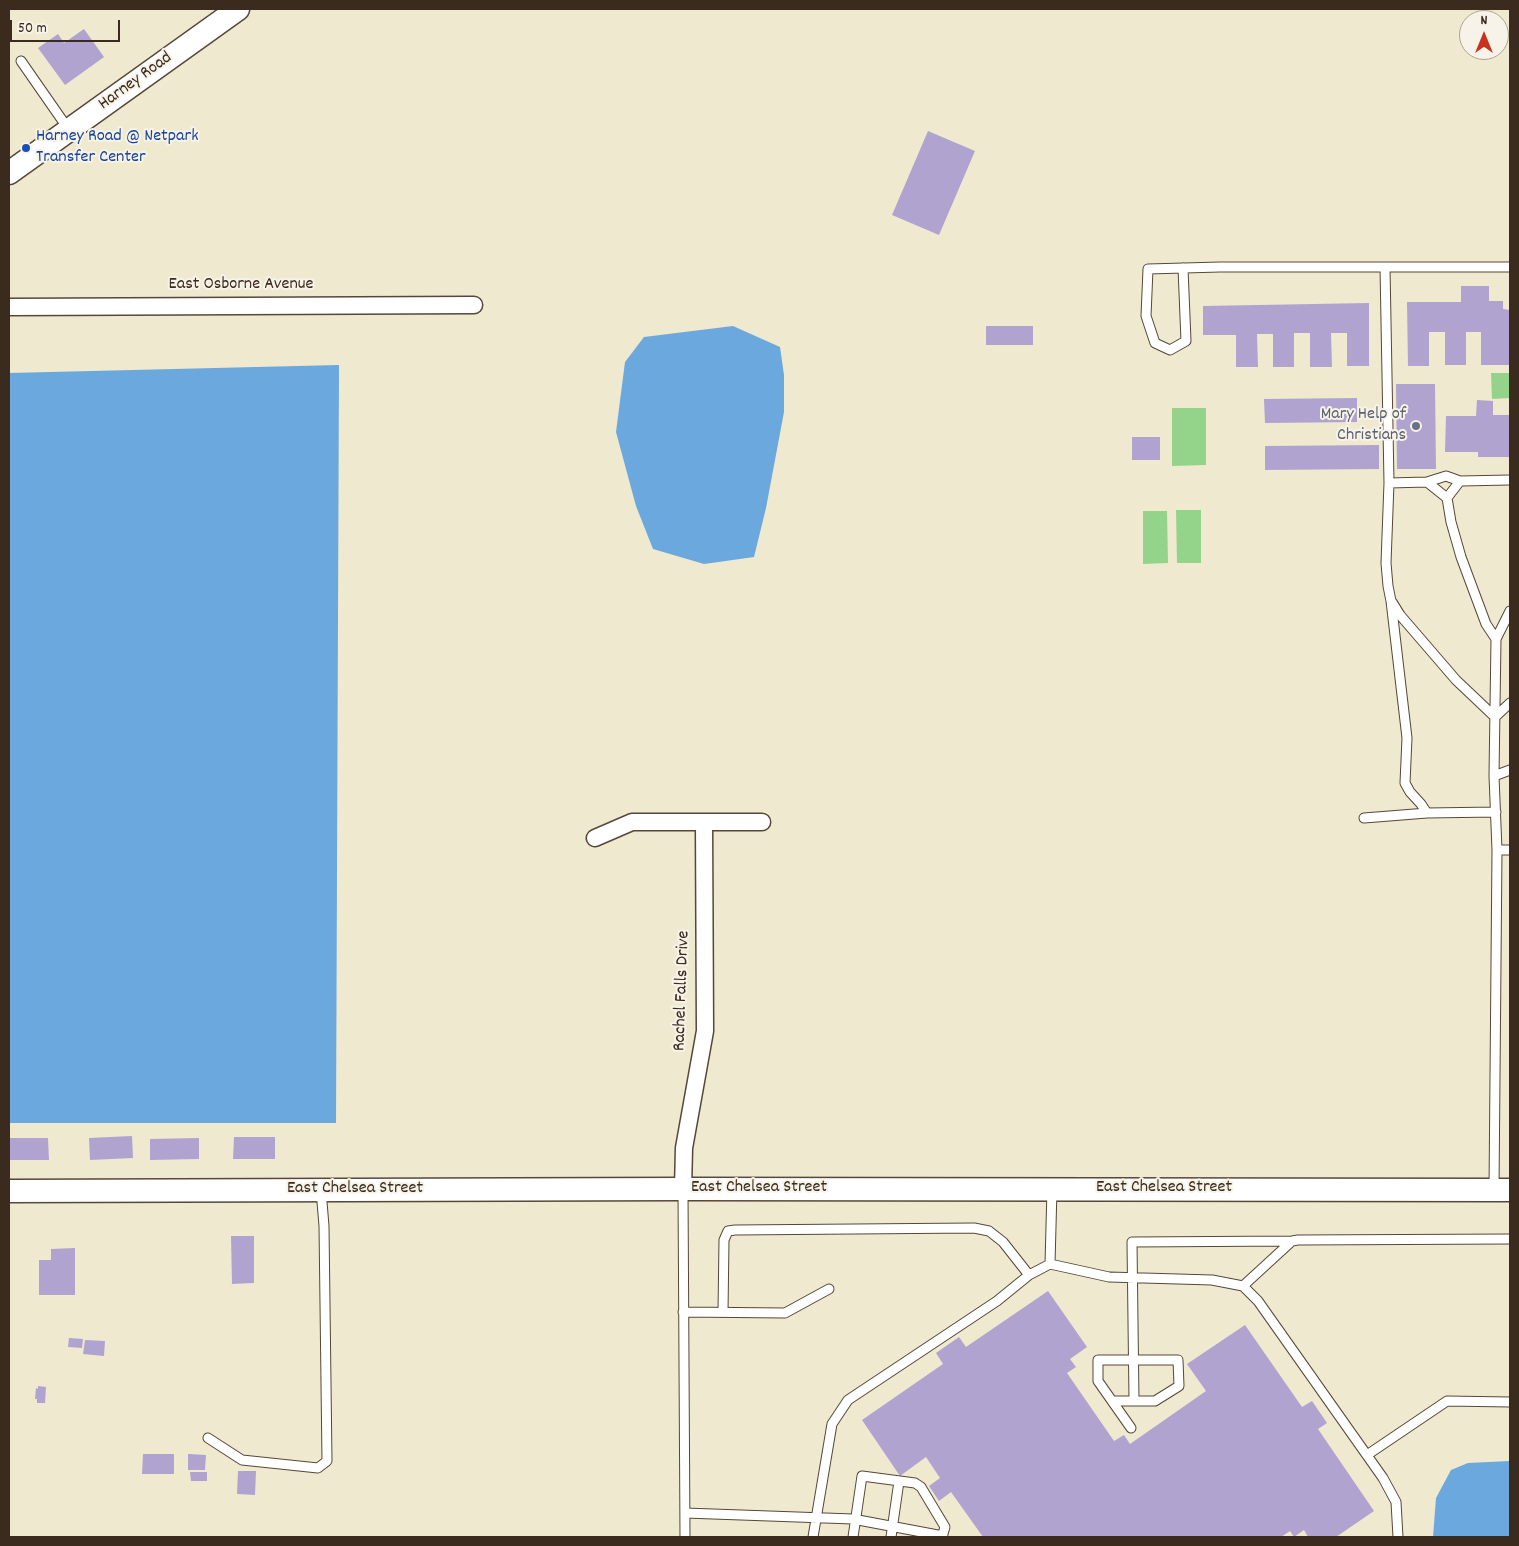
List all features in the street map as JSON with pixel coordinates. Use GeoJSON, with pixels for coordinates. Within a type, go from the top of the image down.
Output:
{"type":"FeatureCollection","features":[{"type":"Feature","properties":{"kind":"street","name":"Harney Road"},"geometry":{"type":"LineString","coordinates":[[9,173],[238,9]]}},
{"type":"Feature","properties":{"kind":"street","name":"East Osborne Avenue"},"geometry":{"type":"LineString","coordinates":[[9,307],[474,304]]}},
{"type":"Feature","properties":{"kind":"street"},"geometry":{"type":"LineString","coordinates":[[595,838],[632,822],[762,822]]}},
{"type":"Feature","properties":{"kind":"street","name":"Rachel Falls Drive"},"geometry":{"type":"LineString","coordinates":[[683,1189],[684,1148],[705,1031],[704,822]]}},
{"type":"Feature","properties":{"kind":"street","name":"East Chelsea Street"},"geometry":{"type":"LineString","coordinates":[[9,1191],[683,1189],[1502,1190]]}},
{"type":"Feature","properties":{"kind":"lane"},"geometry":{"type":"LineString","coordinates":[[21,61],[69,130]]}},
{"type":"Feature","properties":{"kind":"lane"},"geometry":{"type":"LineString","coordinates":[[1385,267],[1389,483],[1386,563],[1407,738],[1405,783],[1427,813]]}},
{"type":"Feature","properties":{"kind":"lane"},"geometry":{"type":"LineString","coordinates":[[1183,268],[1186,341],[1170,350],[1155,343],[1146,316],[1148,269],[1183,268],[1510,267]]}},
{"type":"Feature","properties":{"kind":"lane"},"geometry":{"type":"LineString","coordinates":[[1389,483],[1427,482],[1446,476],[1460,481],[1510,480]]}},
{"type":"Feature","properties":{"kind":"lane"},"geometry":{"type":"LineString","coordinates":[[1447,498],[1460,481]]}},
{"type":"Feature","properties":{"kind":"lane"},"geometry":{"type":"LineString","coordinates":[[1427,482],[1447,498],[1451,522],[1461,556],[1486,624],[1496,639]]}},
{"type":"Feature","properties":{"kind":"lane"},"geometry":{"type":"LineString","coordinates":[[1391,601],[1400,615],[1456,680],[1495,717]]}},
{"type":"Feature","properties":{"kind":"lane"},"geometry":{"type":"LineString","coordinates":[[1502,1190],[1497,850],[1494,776],[1496,639],[1510,611]]}},
{"type":"Feature","properties":{"kind":"lane"},"geometry":{"type":"LineString","coordinates":[[1495,717],[1510,703]]}},
{"type":"Feature","properties":{"kind":"lane"},"geometry":{"type":"LineString","coordinates":[[1494,776],[1510,770]]}},
{"type":"Feature","properties":{"kind":"lane"},"geometry":{"type":"LineString","coordinates":[[1364,818],[1427,813],[1496,812]]}},
{"type":"Feature","properties":{"kind":"lane"},"geometry":{"type":"LineString","coordinates":[[1497,850],[1510,850]]}},
{"type":"Feature","properties":{"kind":"lane"},"geometry":{"type":"LineString","coordinates":[[683,1189],[685,1537]]}},
{"type":"Feature","properties":{"kind":"lane"},"geometry":{"type":"LineString","coordinates":[[1050,1264],[1052,1189]]}},
{"type":"Feature","properties":{"kind":"lane"},"geometry":{"type":"LineString","coordinates":[[208,1438],[242,1460],[318,1468],[327,1461],[324,1226],[321,1190]]}},
{"type":"Feature","properties":{"kind":"lane"},"geometry":{"type":"LineString","coordinates":[[723,1312],[724,1240],[728,1231],[735,1230],[974,1228],[989,1232],[1003,1242],[1028,1275]]}},
{"type":"Feature","properties":{"kind":"lane"},"geometry":{"type":"LineString","coordinates":[[1134,1401],[1132,1242],[1510,1239]]}},
{"type":"Feature","properties":{"kind":"lane"},"geometry":{"type":"LineString","coordinates":[[1243,1286],[1292,1241]]}},
{"type":"Feature","properties":{"kind":"lane"},"geometry":{"type":"LineString","coordinates":[[813,1537],[832,1424],[848,1400],[996,1301],[1028,1275],[1050,1264],[1109,1277],[1212,1280],[1243,1286],[1258,1301],[1383,1478],[1396,1502],[1398,1537]]}},
{"type":"Feature","properties":{"kind":"lane"},"geometry":{"type":"LineString","coordinates":[[683,1312],[785,1313],[829,1289]]}},
{"type":"Feature","properties":{"kind":"lane"},"geometry":{"type":"LineString","coordinates":[[1112,1401],[1155,1401],[1179,1386],[1178,1360],[1098,1360],[1098,1381],[1112,1401],[1131,1428]]}},
{"type":"Feature","properties":{"kind":"lane"},"geometry":{"type":"LineString","coordinates":[[1367,1456],[1447,1401],[1510,1402]]}},
{"type":"Feature","properties":{"kind":"lane"},"geometry":{"type":"LineString","coordinates":[[685,1513],[855,1520],[943,1536],[944,1527],[921,1487],[915,1483],[862,1476],[855,1520],[853,1537]]}},
{"type":"Feature","properties":{"kind":"lane"},"geometry":{"type":"LineString","coordinates":[[891,1537],[899,1481]]}},
{"type":"Feature","properties":{"kind":"green space"},"geometry":{"type":"Polygon","coordinates":[[[1491,373],[1510,373],[1510,398],[1492,399],[1491,373]]]}},
{"type":"Feature","properties":{"kind":"green space"},"geometry":{"type":"Polygon","coordinates":[[[1172,408],[1206,408],[1206,465],[1172,466],[1172,408]]]}},
{"type":"Feature","properties":{"kind":"green space"},"geometry":{"type":"Polygon","coordinates":[[[1176,510],[1201,510],[1201,563],[1177,563],[1176,510]]]}},
{"type":"Feature","properties":{"kind":"green space"},"geometry":{"type":"Polygon","coordinates":[[[1143,511],[1167,511],[1168,563],[1143,564],[1143,511]]]}},
{"type":"Feature","properties":{"kind":"water"},"geometry":{"type":"Polygon","coordinates":[[[733,326],[780,347],[784,375],[784,412],[766,508],[754,557],[704,564],[653,549],[636,506],[616,432],[625,362],[644,337],[733,326]]]}},
{"type":"Feature","properties":{"kind":"water"},"geometry":{"type":"Polygon","coordinates":[[[339,365],[336,1123],[9,1123],[9,373],[339,365]]]}},
{"type":"Feature","properties":{"kind":"water"},"geometry":{"type":"Polygon","coordinates":[[[1510,1461],[1510,1537],[1433,1537],[1436,1498],[1451,1470],[1468,1463],[1510,1461]]]}},
{"type":"Feature","properties":{"kind":"building"},"geometry":{"type":"Polygon","coordinates":[[[84,29],[104,57],[65,85],[38,48],[58,34],[64,43],[84,29]]]}},
{"type":"Feature","properties":{"kind":"building"},"geometry":{"type":"Polygon","coordinates":[[[928,131],[975,151],[939,235],[892,215],[928,131]]]}},
{"type":"Feature","properties":{"kind":"building"},"geometry":{"type":"Polygon","coordinates":[[[1461,286],[1489,286],[1489,301],[1503,301],[1503,309],[1510,310],[1510,365],[1481,365],[1481,332],[1466,332],[1466,365],[1445,365],[1445,332],[1429,332],[1429,366],[1408,366],[1407,302],[1461,302],[1461,286]]]}},
{"type":"Feature","properties":{"kind":"building"},"geometry":{"type":"Polygon","coordinates":[[[1369,303],[1369,366],[1347,366],[1347,333],[1331,333],[1332,367],[1310,367],[1310,333],[1294,333],[1294,367],[1273,367],[1273,334],[1257,334],[1258,367],[1236,367],[1236,335],[1203,335],[1203,306],[1369,303]]]}},
{"type":"Feature","properties":{"kind":"building"},"geometry":{"type":"Polygon","coordinates":[[[986,326],[1033,326],[1033,345],[986,345],[986,326]]]}},
{"type":"Feature","properties":{"kind":"building","name":"Mary Help of Christians"},"geometry":{"type":"Polygon","coordinates":[[[1396,384],[1435,384],[1436,469],[1397,469],[1396,384]]]}},
{"type":"Feature","properties":{"kind":"building"},"geometry":{"type":"Polygon","coordinates":[[[1357,398],[1357,422],[1265,423],[1264,399],[1357,398]]]}},
{"type":"Feature","properties":{"kind":"building"},"geometry":{"type":"Polygon","coordinates":[[[1477,400],[1493,401],[1493,415],[1510,415],[1509,457],[1478,457],[1478,452],[1445,452],[1446,416],[1476,416],[1477,400]]]}},
{"type":"Feature","properties":{"kind":"building"},"geometry":{"type":"Polygon","coordinates":[[[1132,437],[1160,437],[1160,460],[1132,460],[1132,437]]]}},
{"type":"Feature","properties":{"kind":"building"},"geometry":{"type":"Polygon","coordinates":[[[1379,445],[1379,469],[1265,470],[1265,446],[1379,445]]]}},
{"type":"Feature","properties":{"kind":"building"},"geometry":{"type":"Polygon","coordinates":[[[132,1136],[133,1158],[90,1160],[89,1138],[132,1136]]]}},
{"type":"Feature","properties":{"kind":"building"},"geometry":{"type":"Polygon","coordinates":[[[234,1137],[275,1137],[275,1159],[233,1159],[234,1137]]]}},
{"type":"Feature","properties":{"kind":"building"},"geometry":{"type":"Polygon","coordinates":[[[9,1138],[48,1138],[49,1160],[9,1160],[9,1138]]]}},
{"type":"Feature","properties":{"kind":"building"},"geometry":{"type":"Polygon","coordinates":[[[199,1138],[199,1159],[150,1160],[150,1139],[199,1138]]]}},
{"type":"Feature","properties":{"kind":"building"},"geometry":{"type":"Polygon","coordinates":[[[231,1236],[254,1236],[254,1283],[232,1284],[231,1236]]]}},
{"type":"Feature","properties":{"kind":"building"},"geometry":{"type":"Polygon","coordinates":[[[75,1248],[75,1295],[39,1295],[39,1260],[51,1260],[51,1249],[75,1248]]]}},
{"type":"Feature","properties":{"kind":"building"},"geometry":{"type":"Polygon","coordinates":[[[1048,1291],[1087,1347],[1070,1359],[1076,1367],[1067,1373],[1114,1441],[1124,1435],[1130,1444],[1206,1391],[1187,1364],[1245,1325],[1302,1407],[1312,1401],[1327,1423],[1318,1429],[1374,1511],[1336,1537],[1308,1537],[1304,1530],[1294,1537],[1290,1531],[1281,1537],[983,1537],[951,1492],[939,1501],[929,1486],[940,1478],[926,1457],[900,1476],[862,1420],[943,1364],[936,1353],[959,1337],[966,1347],[1048,1291]]]}},
{"type":"Feature","properties":{"kind":"building"},"geometry":{"type":"Polygon","coordinates":[[[69,1338],[83,1339],[82,1348],[68,1347],[69,1338]]]}},
{"type":"Feature","properties":{"kind":"building"},"geometry":{"type":"Polygon","coordinates":[[[85,1340],[105,1341],[104,1356],[83,1354],[85,1340]]]}},
{"type":"Feature","properties":{"kind":"building"},"geometry":{"type":"Polygon","coordinates":[[[38,1386],[46,1387],[45,1403],[37,1403],[37,1399],[35,1399],[38,1386]]]}},
{"type":"Feature","properties":{"kind":"building"},"geometry":{"type":"Polygon","coordinates":[[[143,1454],[174,1454],[174,1474],[142,1474],[143,1454]]]}},
{"type":"Feature","properties":{"kind":"building"},"geometry":{"type":"Polygon","coordinates":[[[188,1454],[206,1455],[205,1470],[188,1470],[188,1454]]]}},
{"type":"Feature","properties":{"kind":"building"},"geometry":{"type":"Polygon","coordinates":[[[238,1471],[256,1471],[255,1495],[237,1494],[238,1471]]]}},
{"type":"Feature","properties":{"kind":"building"},"geometry":{"type":"Polygon","coordinates":[[[190,1472],[207,1472],[207,1481],[191,1481],[190,1472]]]}},
{"type":"Feature","properties":{"kind":"place","name":"Harney Road @ Netpark Transfer Center"},"geometry":{"type":"Point","coordinates":[26,148]}},
{"type":"Feature","properties":{"kind":"place","name":"Mary Help of Christians"},"geometry":{"type":"Point","coordinates":[1416,426]}}]}
